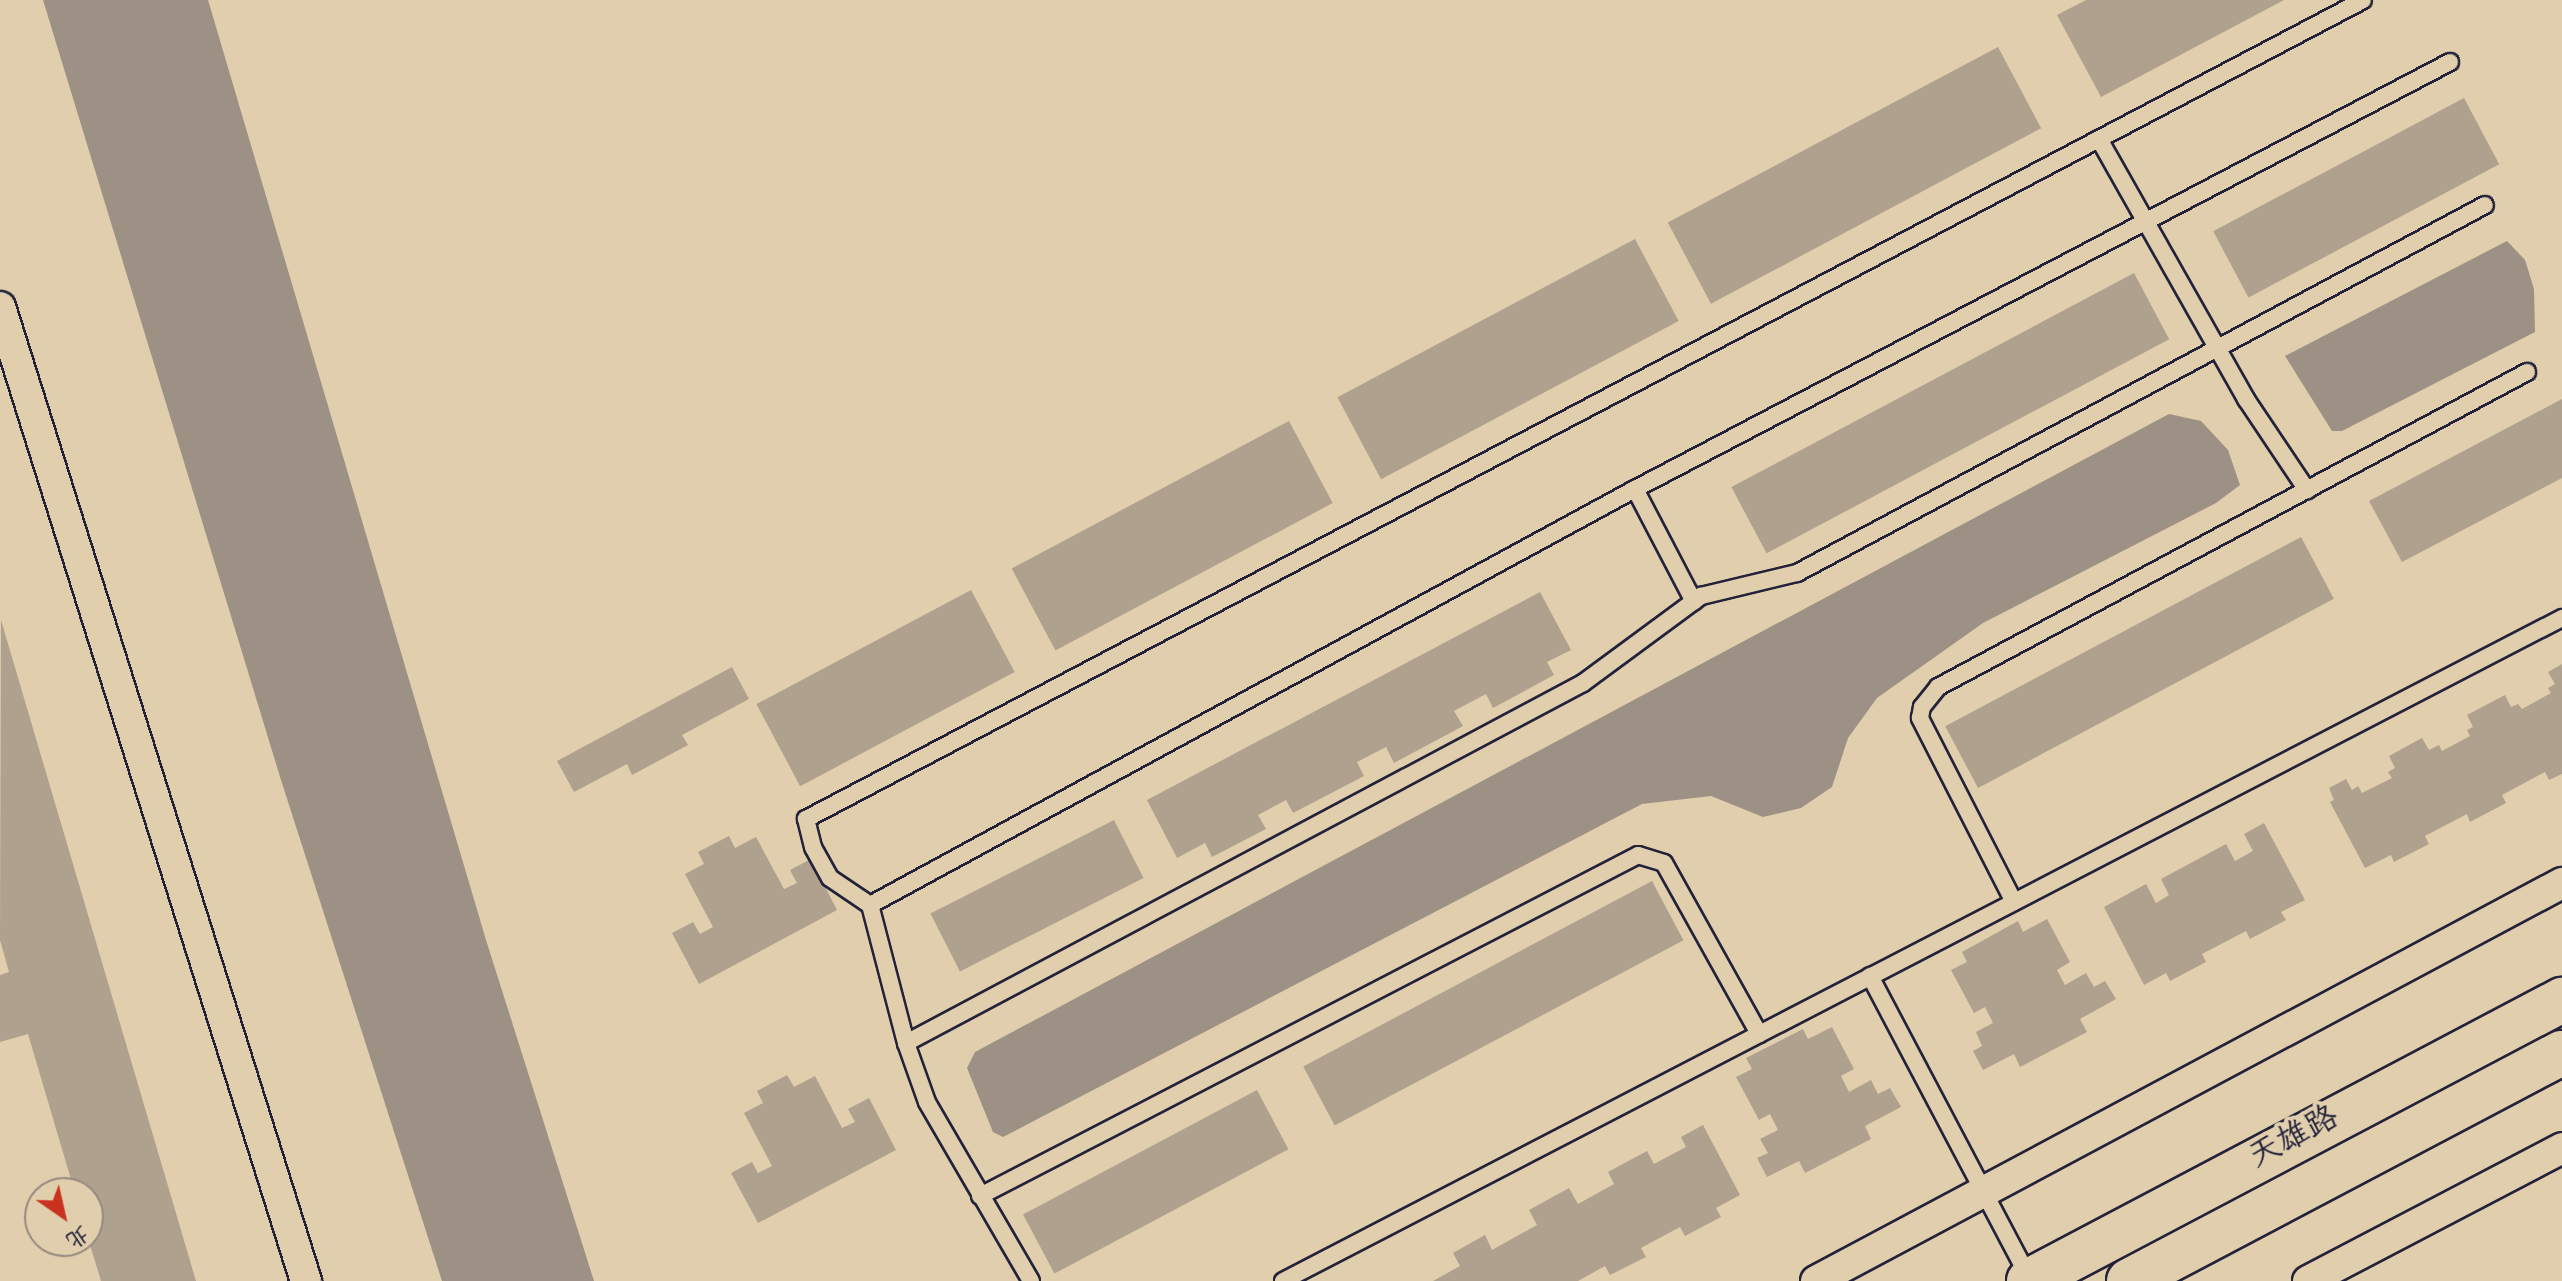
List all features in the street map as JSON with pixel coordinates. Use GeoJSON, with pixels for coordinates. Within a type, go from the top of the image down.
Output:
{"type":"FeatureCollection","features":[{"type":"Feature","properties":{"kind":"main road","name":"天雄路"},"geometry":{"type":"LineString","coordinates":[[2029,1281],[2562,1000]]}},
{"type":"Feature","properties":{"kind":"main road","name":"天雄路"},"geometry":{"type":"LineString","coordinates":[[2129,1281],[2562,1053]]}},
{"type":"Feature","properties":{"kind":"street"},"geometry":{"type":"LineString","coordinates":[[0,307],[306,1281]]}},
{"type":"Feature","properties":{"kind":"street"},"geometry":{"type":"LineString","coordinates":[[1816,1281],[2562,883]]}},
{"type":"Feature","properties":{"kind":"street"},"geometry":{"type":"LineString","coordinates":[[2308,1281],[2562,1148]]}},
{"type":"Feature","properties":{"kind":"lane"},"geometry":{"type":"LineString","coordinates":[[1031,1281],[927,1102],[906,1043],[870,905],[830,878],[813,847],[806,819],[2363,0]]}},
{"type":"Feature","properties":{"kind":"lane"},"geometry":{"type":"LineString","coordinates":[[870,905],[1635,489],[2450,62]]}},
{"type":"Feature","properties":{"kind":"lane"},"geometry":{"type":"LineString","coordinates":[[2099,139],[2217,348],[2307,490]]}},
{"type":"Feature","properties":{"kind":"lane"},"geometry":{"type":"LineString","coordinates":[[906,1043],[1583,683],[1694,602],[1721,589],[1797,573],[2485,205]]}},
{"type":"Feature","properties":{"kind":"lane"},"geometry":{"type":"LineString","coordinates":[[2014,902],[1920,718],[1922,707],[1938,687],[2527,372]]}},
{"type":"Feature","properties":{"kind":"lane"},"geometry":{"type":"LineString","coordinates":[[1635,489],[1694,602]]}},
{"type":"Feature","properties":{"kind":"lane"},"geometry":{"type":"LineString","coordinates":[[1283,1281],[2562,618]]}},
{"type":"Feature","properties":{"kind":"lane"},"geometry":{"type":"LineString","coordinates":[[980,1196],[1638,855],[1664,863],[1759,1034]]}},
{"type":"Feature","properties":{"kind":"lane"},"geometry":{"type":"LineString","coordinates":[[1870,976],[2029,1281]]}},
{"type":"Feature","properties":{"kind":"shaded area"},"geometry":{"type":"Polygon","coordinates":[[[43,0],[208,0],[486,940],[594,1281],[442,1281],[281,780],[43,0]]]}},
{"type":"Feature","properties":{"kind":"shaded area"},"geometry":{"type":"Polygon","coordinates":[[[2507,241],[2525,260],[2534,289],[2535,332],[2342,431],[2332,431],[2285,356],[2507,241]]]}},
{"type":"Feature","properties":{"kind":"shaded area"},"geometry":{"type":"Polygon","coordinates":[[[2169,414],[2201,421],[2228,450],[2240,485],[2216,503],[1983,623],[1877,698],[1848,738],[1832,787],[1801,808],[1763,817],[1711,796],[1642,804],[1003,1137],[993,1132],[967,1068],[975,1052],[2169,414]]]}},
{"type":"Feature","properties":{"kind":"building"},"geometry":{"type":"Polygon","coordinates":[[[2086,0],[2284,0],[2101,97],[2057,15],[2086,0]]]}},
{"type":"Feature","properties":{"kind":"building"},"geometry":{"type":"Polygon","coordinates":[[[1998,47],[2041,128],[1711,304],[1668,223],[1998,47]]]}},
{"type":"Feature","properties":{"kind":"building"},"geometry":{"type":"Polygon","coordinates":[[[2464,98],[2499,164],[2248,298],[2213,231],[2464,98]]]}},
{"type":"Feature","properties":{"kind":"building"},"geometry":{"type":"Polygon","coordinates":[[[1635,239],[1679,321],[1381,479],[1337,397],[1635,239]]]}},
{"type":"Feature","properties":{"kind":"building"},"geometry":{"type":"Polygon","coordinates":[[[2134,273],[2169,339],[1767,553],[1731,487],[2134,273]]]}},
{"type":"Feature","properties":{"kind":"building"},"geometry":{"type":"Polygon","coordinates":[[[2562,399],[2562,478],[2402,562],[2369,501],[2562,399]]]}},
{"type":"Feature","properties":{"kind":"building"},"geometry":{"type":"Polygon","coordinates":[[[1289,421],[1333,503],[1055,651],[1012,568],[1289,421]]]}},
{"type":"Feature","properties":{"kind":"building"},"geometry":{"type":"Polygon","coordinates":[[[2301,537],[2334,599],[1978,788],[1945,726],[2301,537]]]}},
{"type":"Feature","properties":{"kind":"building"},"geometry":{"type":"Polygon","coordinates":[[[971,590],[1015,672],[800,786],[756,704],[971,590]]]}},
{"type":"Feature","properties":{"kind":"building"},"geometry":{"type":"Polygon","coordinates":[[[1540,592],[1571,650],[1547,662],[1554,675],[1493,708],[1486,694],[1454,711],[1463,726],[1394,763],[1386,747],[1357,762],[1364,776],[1293,813],[1286,800],[1258,815],[1266,829],[1212,857],[1205,843],[1177,858],[1147,800],[1540,592]]]}},
{"type":"Feature","properties":{"kind":"building"},"geometry":{"type":"Polygon","coordinates":[[[1,620],[196,1281],[101,1281],[94,1257],[104,1257],[104,1177],[70,1177],[28,1034],[0,1042],[0,975],[9,972],[0,940],[1,620]]]}},
{"type":"Feature","properties":{"kind":"building"},"geometry":{"type":"Polygon","coordinates":[[[2562,664],[2562,774],[2549,780],[2545,772],[2502,795],[2506,803],[2470,822],[2467,814],[2425,836],[2429,844],[2394,862],[2391,855],[2365,868],[2330,802],[2334,800],[2329,788],[2346,779],[2352,790],[2358,786],[2362,793],[2392,778],[2388,772],[2395,768],[2389,756],[2422,738],[2429,750],[2439,745],[2442,751],[2470,736],[2467,730],[2473,727],[2467,715],[2505,695],[2511,707],[2518,704],[2522,709],[2551,693],[2548,688],[2555,684],[2548,672],[2562,664]]]}},
{"type":"Feature","properties":{"kind":"building"},"geometry":{"type":"Polygon","coordinates":[[[732,667],[749,699],[682,735],[688,745],[632,775],[627,764],[574,792],[557,761],[732,667]]]}},
{"type":"Feature","properties":{"kind":"building"},"geometry":{"type":"Polygon","coordinates":[[[1114,820],[1144,878],[960,971],[930,914],[1114,820]]]}},
{"type":"Feature","properties":{"kind":"building"},"geometry":{"type":"Polygon","coordinates":[[[2264,823],[2305,900],[2281,912],[2286,920],[2250,939],[2246,931],[2202,954],[2206,962],[2170,981],[2166,973],[2144,985],[2104,907],[2146,884],[2156,903],[2169,895],[2161,879],[2226,844],[2235,861],[2253,851],[2244,834],[2264,823]]]}},
{"type":"Feature","properties":{"kind":"building"},"geometry":{"type":"Polygon","coordinates":[[[729,836],[735,848],[756,837],[784,889],[797,883],[790,870],[811,859],[837,910],[699,984],[672,933],[693,922],[700,934],[713,927],[685,874],[704,864],[698,852],[729,836]]]}},
{"type":"Feature","properties":{"kind":"building"},"geometry":{"type":"Polygon","coordinates":[[[1652,881],[1683,940],[1335,1126],[1303,1066],[1652,881]]]}},
{"type":"Feature","properties":{"kind":"building"},"geometry":{"type":"Polygon","coordinates":[[[2047,919],[2070,962],[2057,970],[2065,985],[2086,973],[2094,987],[2105,981],[2116,999],[2080,1019],[2087,1032],[2020,1067],[2014,1054],[1983,1070],[1973,1051],[1982,1046],[1976,1032],[1993,1023],[1985,1007],[1974,1013],[1951,970],[1967,962],[1962,952],[2018,921],[2023,932],[2047,919]]]}},
{"type":"Feature","properties":{"kind":"building"},"geometry":{"type":"Polygon","coordinates":[[[1832,1027],[1854,1069],[1841,1076],[1849,1092],[1871,1080],[1878,1094],[1890,1088],[1901,1107],[1865,1126],[1871,1139],[1805,1173],[1799,1161],[1767,1177],[1757,1158],[1768,1153],[1760,1139],[1778,1130],[1770,1114],[1759,1120],[1736,1077],[1752,1069],[1746,1058],[1803,1029],[1808,1039],[1832,1027]]]}},
{"type":"Feature","properties":{"kind":"building"},"geometry":{"type":"Polygon","coordinates":[[[787,1075],[794,1087],[815,1076],[842,1128],[855,1122],[848,1109],[869,1098],[896,1150],[758,1223],[731,1173],[752,1162],[758,1173],[772,1166],[744,1113],[763,1103],[757,1091],[787,1075]]]}},
{"type":"Feature","properties":{"kind":"building"},"geometry":{"type":"Polygon","coordinates":[[[1257,1090],[1288,1149],[1054,1274],[1023,1214],[1257,1090]]]}},
{"type":"Feature","properties":{"kind":"building"},"geometry":{"type":"Polygon","coordinates":[[[1703,1125],[1740,1195],[1716,1208],[1721,1217],[1685,1236],[1680,1227],[1641,1248],[1646,1257],[1610,1275],[1605,1266],[1578,1281],[1433,1281],[1460,1266],[1453,1253],[1485,1235],[1492,1250],[1537,1225],[1529,1210],[1569,1188],[1578,1204],[1614,1184],[1608,1172],[1647,1151],[1654,1164],[1686,1147],[1681,1137],[1703,1125]]]}}]}
